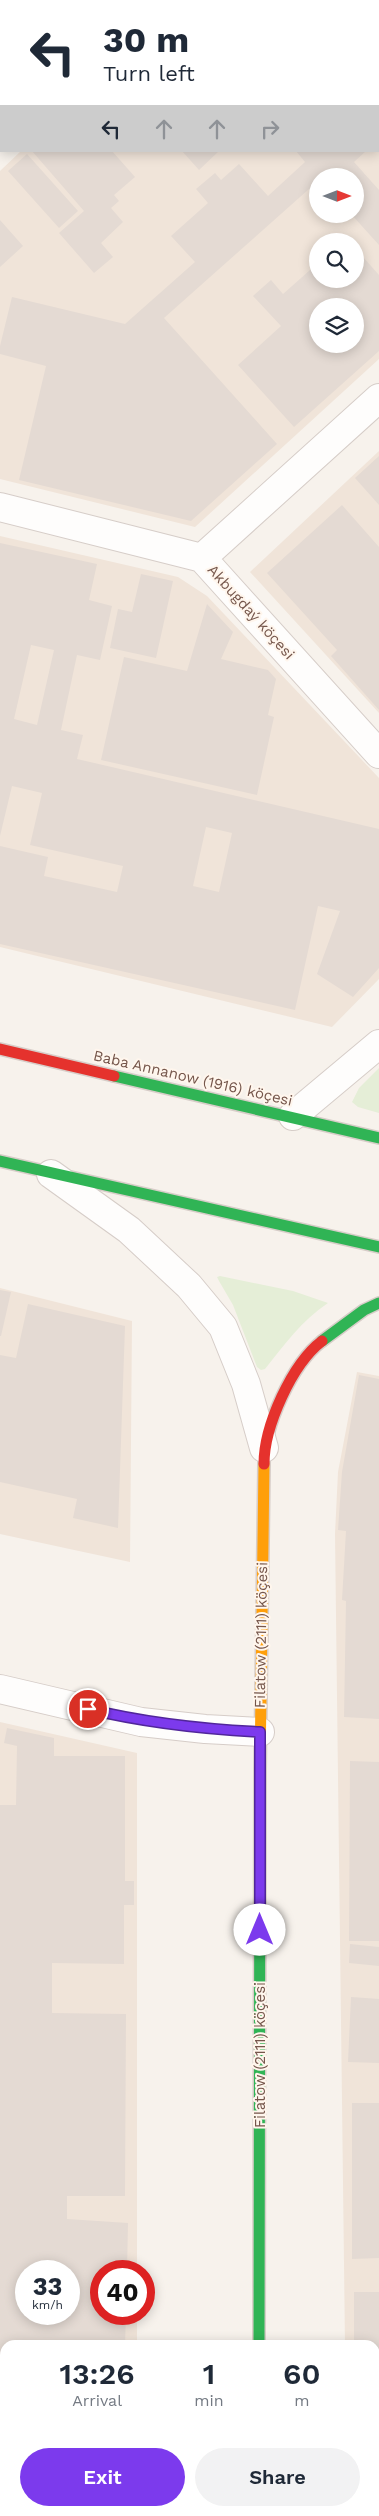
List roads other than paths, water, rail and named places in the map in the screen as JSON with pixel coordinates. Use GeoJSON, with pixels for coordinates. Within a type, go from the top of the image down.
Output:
{"type":"FeatureCollection","features":[{"type":"Feature","properties":{"kind":"street"},"geometry":{"type":"LineString","coordinates":[[202,558],[379,398]]}},
{"type":"Feature","properties":{"kind":"street","name":"Akbugdaý köçesi"},"geometry":{"type":"LineString","coordinates":[[0,508],[202,558],[379,754]]}},
{"type":"Feature","properties":{"kind":"street"},"geometry":{"type":"LineString","coordinates":[[293,1116],[379,1044]]}},
{"type":"Feature","properties":{"kind":"street","name":"Baba Annanow (1916) köçesi"},"geometry":{"type":"LineString","coordinates":[[0,1049],[293,1116],[379,1138]]}},
{"type":"Feature","properties":{"kind":"street"},"geometry":{"type":"LineString","coordinates":[[0,1161],[379,1248]]}},
{"type":"Feature","properties":{"kind":"street"},"geometry":{"type":"LineString","coordinates":[[51,1174],[129,1230],[189,1286],[223,1327],[246,1384],[264,1448]]}},
{"type":"Feature","properties":{"kind":"street","name":"Filatow (2111) köçesi"},"geometry":{"type":"LineString","coordinates":[[259,2340],[260,1732],[264,1448],[284,1389],[313,1348],[364,1310],[379,1303]]}},
{"type":"Feature","properties":{"kind":"street"},"geometry":{"type":"LineString","coordinates":[[0,1688],[141,1722],[205,1729],[260,1732]]}}]}
